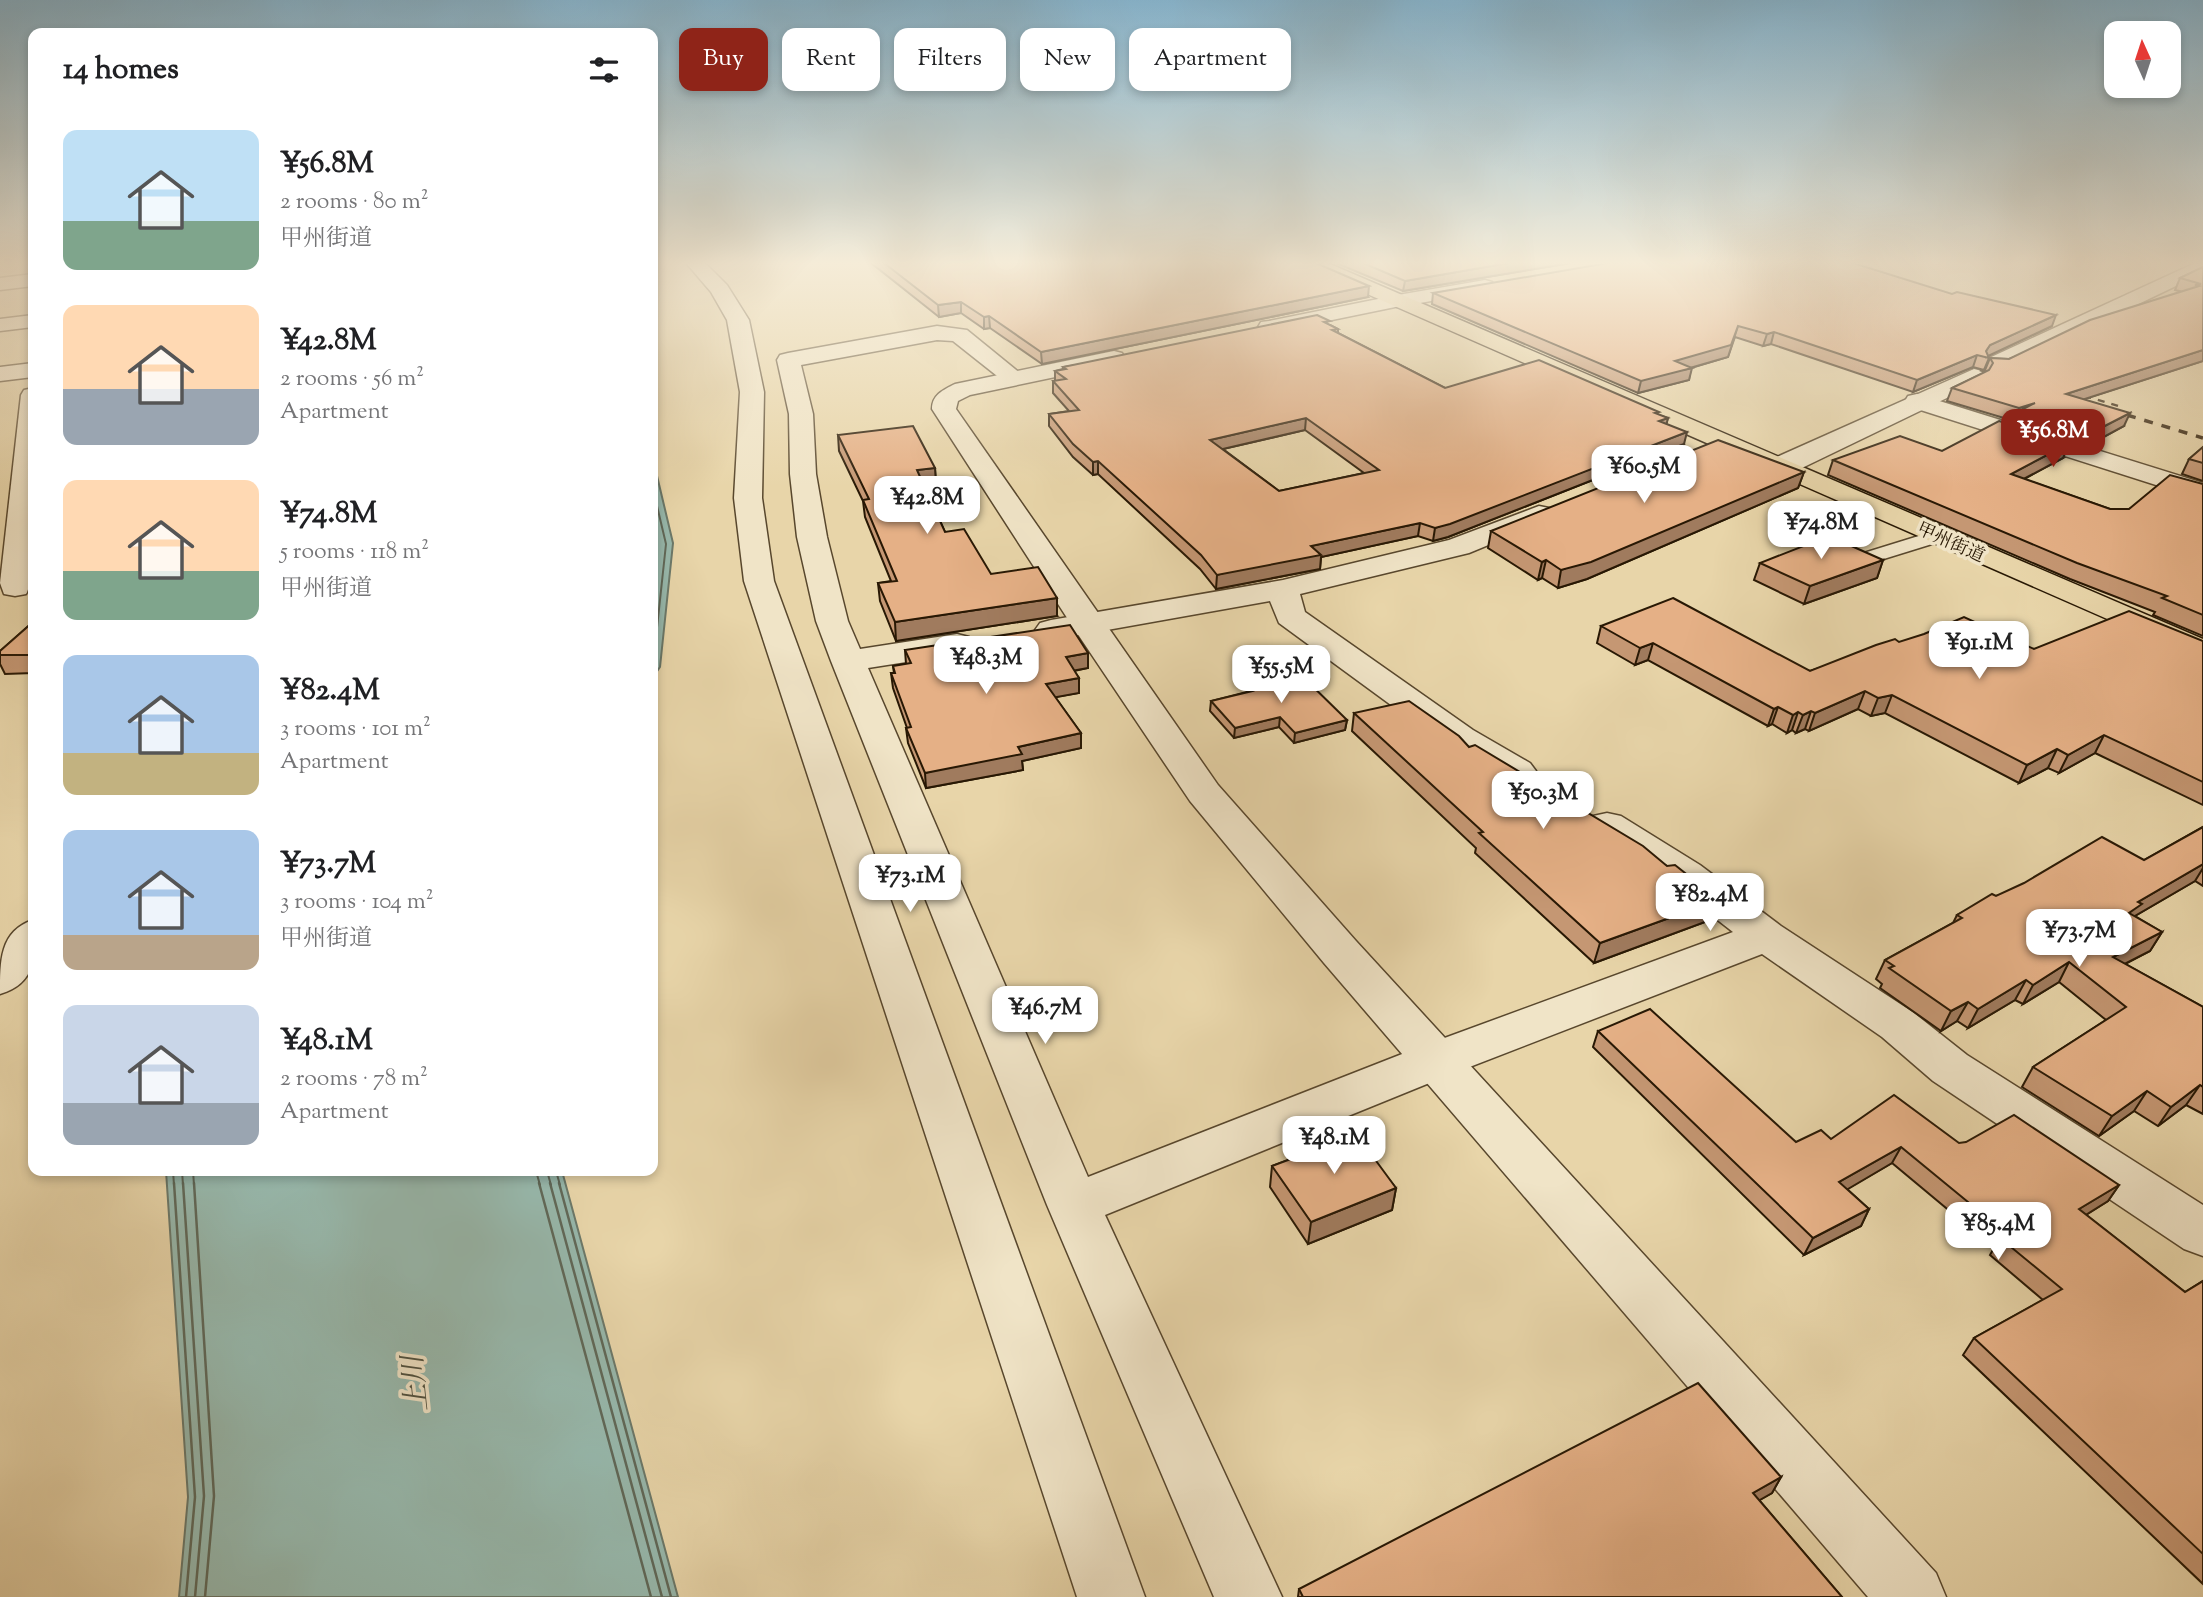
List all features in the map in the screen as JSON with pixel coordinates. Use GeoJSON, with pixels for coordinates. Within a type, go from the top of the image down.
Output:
{"type":"FeatureCollection","features":[{"type":"Feature","properties":{"kind":"highway","name":"甲州街道"},"geometry":{"type":"LineString","coordinates":[[1485,339],[2203,651]]}},
{"type":"Feature","properties":{"kind":"street"},"geometry":{"type":"LineString","coordinates":[[742,339],[752,392],[748,498],[759,581],[1111,1597]]}},
{"type":"Feature","properties":{"kind":"street"},"geometry":{"type":"LineString","coordinates":[[907,339],[788,360],[801,414],[803,474],[812,537],[832,621],[1074,1205],[1248,1597]]}},
{"type":"Feature","properties":{"kind":"street"},"geometry":{"type":"LineString","coordinates":[[964,339],[1014,378]]}},
{"type":"Feature","properties":{"kind":"street"},"geometry":{"type":"LineString","coordinates":[[1779,466],[1795,461],[2050,339]]}},
{"type":"Feature","properties":{"kind":"street"},"geometry":{"type":"LineString","coordinates":[[1151,351],[963,389],[949,396],[944,402],[944,409],[1087,624],[1204,793],[1912,1597]]}},
{"type":"Feature","properties":{"kind":"street"},"geometry":{"type":"LineString","coordinates":[[0,374],[28,371]]}},
{"type":"Feature","properties":{"kind":"street"},"geometry":{"type":"LineString","coordinates":[[1917,401],[2203,492]]}},
{"type":"Feature","properties":{"kind":"street"},"geometry":{"type":"LineString","coordinates":[[1679,456],[1721,440]]}},
{"type":"Feature","properties":{"kind":"street"},"geometry":{"type":"LineString","coordinates":[[16,585],[28,452]]}},
{"type":"Feature","properties":{"kind":"street"},"geometry":{"type":"LineString","coordinates":[[848,661],[1087,624],[1283,589],[1459,547],[1563,504]]}},
{"type":"Feature","properties":{"kind":"street"},"geometry":{"type":"LineString","coordinates":[[1283,589],[1290,616],[1460,738],[1685,874],[1766,936],[1898,1025],[1950,1068],[2203,1233]]}},
{"type":"Feature","properties":{"kind":"street"},"geometry":{"type":"LineString","coordinates":[[1074,1205],[1437,1060],[1766,936]]}},
{"type":"Feature","properties":{"kind":"street"},"geometry":{"type":"LineString","coordinates":[[0,978],[28,942]]}},
{"type":"Feature","properties":{"kind":"lane"},"geometry":{"type":"LineString","coordinates":[[1861,559],[1938,536]]}},
{"type":"Feature","properties":{"kind":"water"},"geometry":{"type":"Polygon","coordinates":[[[658,480],[673,543],[658,670],[658,480]]]}},
{"type":"Feature","properties":{"kind":"water","name":"上川"},"geometry":{"type":"Polygon","coordinates":[[[166,1176],[563,1176],[678,1597],[179,1597],[188,1497],[166,1176]]]}},
{"type":"Feature","properties":{"kind":"building"},"geometry":{"type":"Polygon","coordinates":[[[1022,339],[1108,339],[1041,352],[1022,339]]]}},
{"type":"Feature","properties":{"kind":"building"},"geometry":{"type":"Polygon","coordinates":[[[1202,339],[1349,339],[1445,388],[1539,360],[1659,412],[1655,413],[1668,418],[1659,421],[1687,432],[1450,524],[1435,528],[1420,523],[1311,546],[1321,555],[1217,575],[1201,555],[1098,461],[1093,462],[1073,444],[1049,414],[1079,410],[1053,381],[1066,379],[1055,371],[1066,369],[1063,367],[1202,339]],[[1306,418],[1210,440],[1279,491],[1379,470],[1306,418]]]}},
{"type":"Feature","properties":{"kind":"building"},"geometry":{"type":"Polygon","coordinates":[[[1541,339],[1733,339],[1731,345],[1675,361],[1692,368],[1641,381],[1541,339]]]}},
{"type":"Feature","properties":{"kind":"building"},"geometry":{"type":"Polygon","coordinates":[[[1793,339],[2004,339],[1990,345],[1986,351],[1989,358],[1977,355],[1917,380],[1793,339]]]}},
{"type":"Feature","properties":{"kind":"building"},"geometry":{"type":"Polygon","coordinates":[[[2052,339],[2203,339],[2203,350],[2066,394],[2130,413],[2095,431],[2023,409],[2035,403],[2019,408],[1952,388],[1989,370],[1993,363],[1990,358],[2009,359],[2052,339]]]}},
{"type":"Feature","properties":{"kind":"building"},"geometry":{"type":"Polygon","coordinates":[[[1999,421],[2070,443],[2011,474],[2110,509],[2129,509],[2170,475],[2203,484],[2203,615],[2162,598],[2167,596],[2077,563],[1833,460],[1900,436],[1942,451],[1999,421]]]}},
{"type":"Feature","properties":{"kind":"building"},"geometry":{"type":"Polygon","coordinates":[[[913,426],[935,468],[917,470],[945,532],[964,529],[991,574],[1038,567],[1057,598],[895,622],[878,583],[897,581],[863,500],[869,499],[838,435],[913,426]]]}},
{"type":"Feature","properties":{"kind":"building"},"geometry":{"type":"Polygon","coordinates":[[[1718,440],[1804,472],[1591,562],[1561,570],[1546,560],[1542,562],[1491,531],[1718,440]]]}},
{"type":"Feature","properties":{"kind":"building"},"geometry":{"type":"Polygon","coordinates":[[[2203,447],[2203,463],[2189,459],[2203,447]]]}},
{"type":"Feature","properties":{"kind":"building"},"geometry":{"type":"Polygon","coordinates":[[[1829,536],[1883,560],[1810,586],[1760,563],[1829,536]]]}},
{"type":"Feature","properties":{"kind":"building"},"geometry":{"type":"Polygon","coordinates":[[[1673,598],[1810,671],[1876,645],[1895,639],[1899,642],[1924,634],[1964,617],[2034,649],[2129,611],[2203,641],[2203,782],[2104,735],[2068,755],[2057,749],[2027,765],[1892,695],[1878,698],[1865,691],[1815,713],[1811,711],[1803,715],[1798,712],[1793,715],[1778,707],[1774,709],[1653,643],[1640,648],[1601,626],[1673,598]]]}},
{"type":"Feature","properties":{"kind":"building"},"geometry":{"type":"Polygon","coordinates":[[[1070,625],[1088,653],[1066,657],[1079,678],[1046,684],[1081,733],[1018,747],[1022,754],[925,773],[906,728],[911,727],[891,673],[895,673],[893,666],[911,663],[905,650],[1070,625]]]}},
{"type":"Feature","properties":{"kind":"building"},"geometry":{"type":"Polygon","coordinates":[[[28,626],[28,655],[0,655],[0,651],[28,626]]]}},
{"type":"Feature","properties":{"kind":"building"},"geometry":{"type":"Polygon","coordinates":[[[1299,673],[1347,720],[1295,733],[1280,717],[1235,728],[1211,701],[1253,691],[1248,685],[1299,673]]]}},
{"type":"Feature","properties":{"kind":"building"},"geometry":{"type":"Polygon","coordinates":[[[1409,701],[1459,736],[1469,747],[1475,745],[1643,846],[1667,866],[1675,865],[1719,900],[1600,943],[1479,833],[1483,832],[1354,713],[1409,701]]]}},
{"type":"Feature","properties":{"kind":"building"},"geometry":{"type":"Polygon","coordinates":[[[2203,827],[2203,864],[2138,902],[2142,904],[2129,913],[2162,932],[2113,957],[2203,1007],[2203,1087],[2200,1085],[2171,1107],[2147,1091],[2112,1116],[2033,1067],[2126,1007],[2069,962],[2033,985],[2026,980],[1978,1009],[1968,1002],[1951,1011],[1889,968],[1894,966],[1885,960],[1962,918],[1957,915],[1992,894],[1996,896],[2024,883],[2102,837],[2144,860],[2203,827]]]}},
{"type":"Feature","properties":{"kind":"building"},"geometry":{"type":"Polygon","coordinates":[[[1650,1009],[1796,1142],[1821,1130],[1831,1139],[1894,1095],[1959,1143],[1966,1142],[2014,1115],[2119,1185],[2079,1209],[2185,1292],[2203,1281],[2203,1554],[1974,1338],[2062,1289],[2000,1238],[2007,1234],[1901,1147],[1839,1182],[1869,1209],[1813,1238],[1598,1031],[1650,1009]]]}},
{"type":"Feature","properties":{"kind":"building"},"geometry":{"type":"Polygon","coordinates":[[[1348,1130],[1357,1141],[1360,1139],[1396,1188],[1311,1222],[1272,1166],[1312,1151],[1308,1146],[1348,1130]]]}},
{"type":"Feature","properties":{"kind":"building"},"geometry":{"type":"Polygon","coordinates":[[[1698,1383],[1781,1477],[1753,1493],[1842,1597],[1303,1597],[1299,1589],[1698,1383]]]}},
{"type":"Feature","properties":{"kind":"railway"},"geometry":{"type":"LineString","coordinates":[[1953,362],[2003,377]]}},
{"type":"Feature","properties":{"kind":"railway"},"geometry":{"type":"LineString","coordinates":[[2071,392],[2122,407]]}},
{"type":"Feature","properties":{"kind":"railway"},"geometry":{"type":"LineString","coordinates":[[2110,410],[2133,417]]}},
{"type":"Feature","properties":{"kind":"railway"},"geometry":{"type":"LineString","coordinates":[[2127,415],[2203,438]]}}]}
